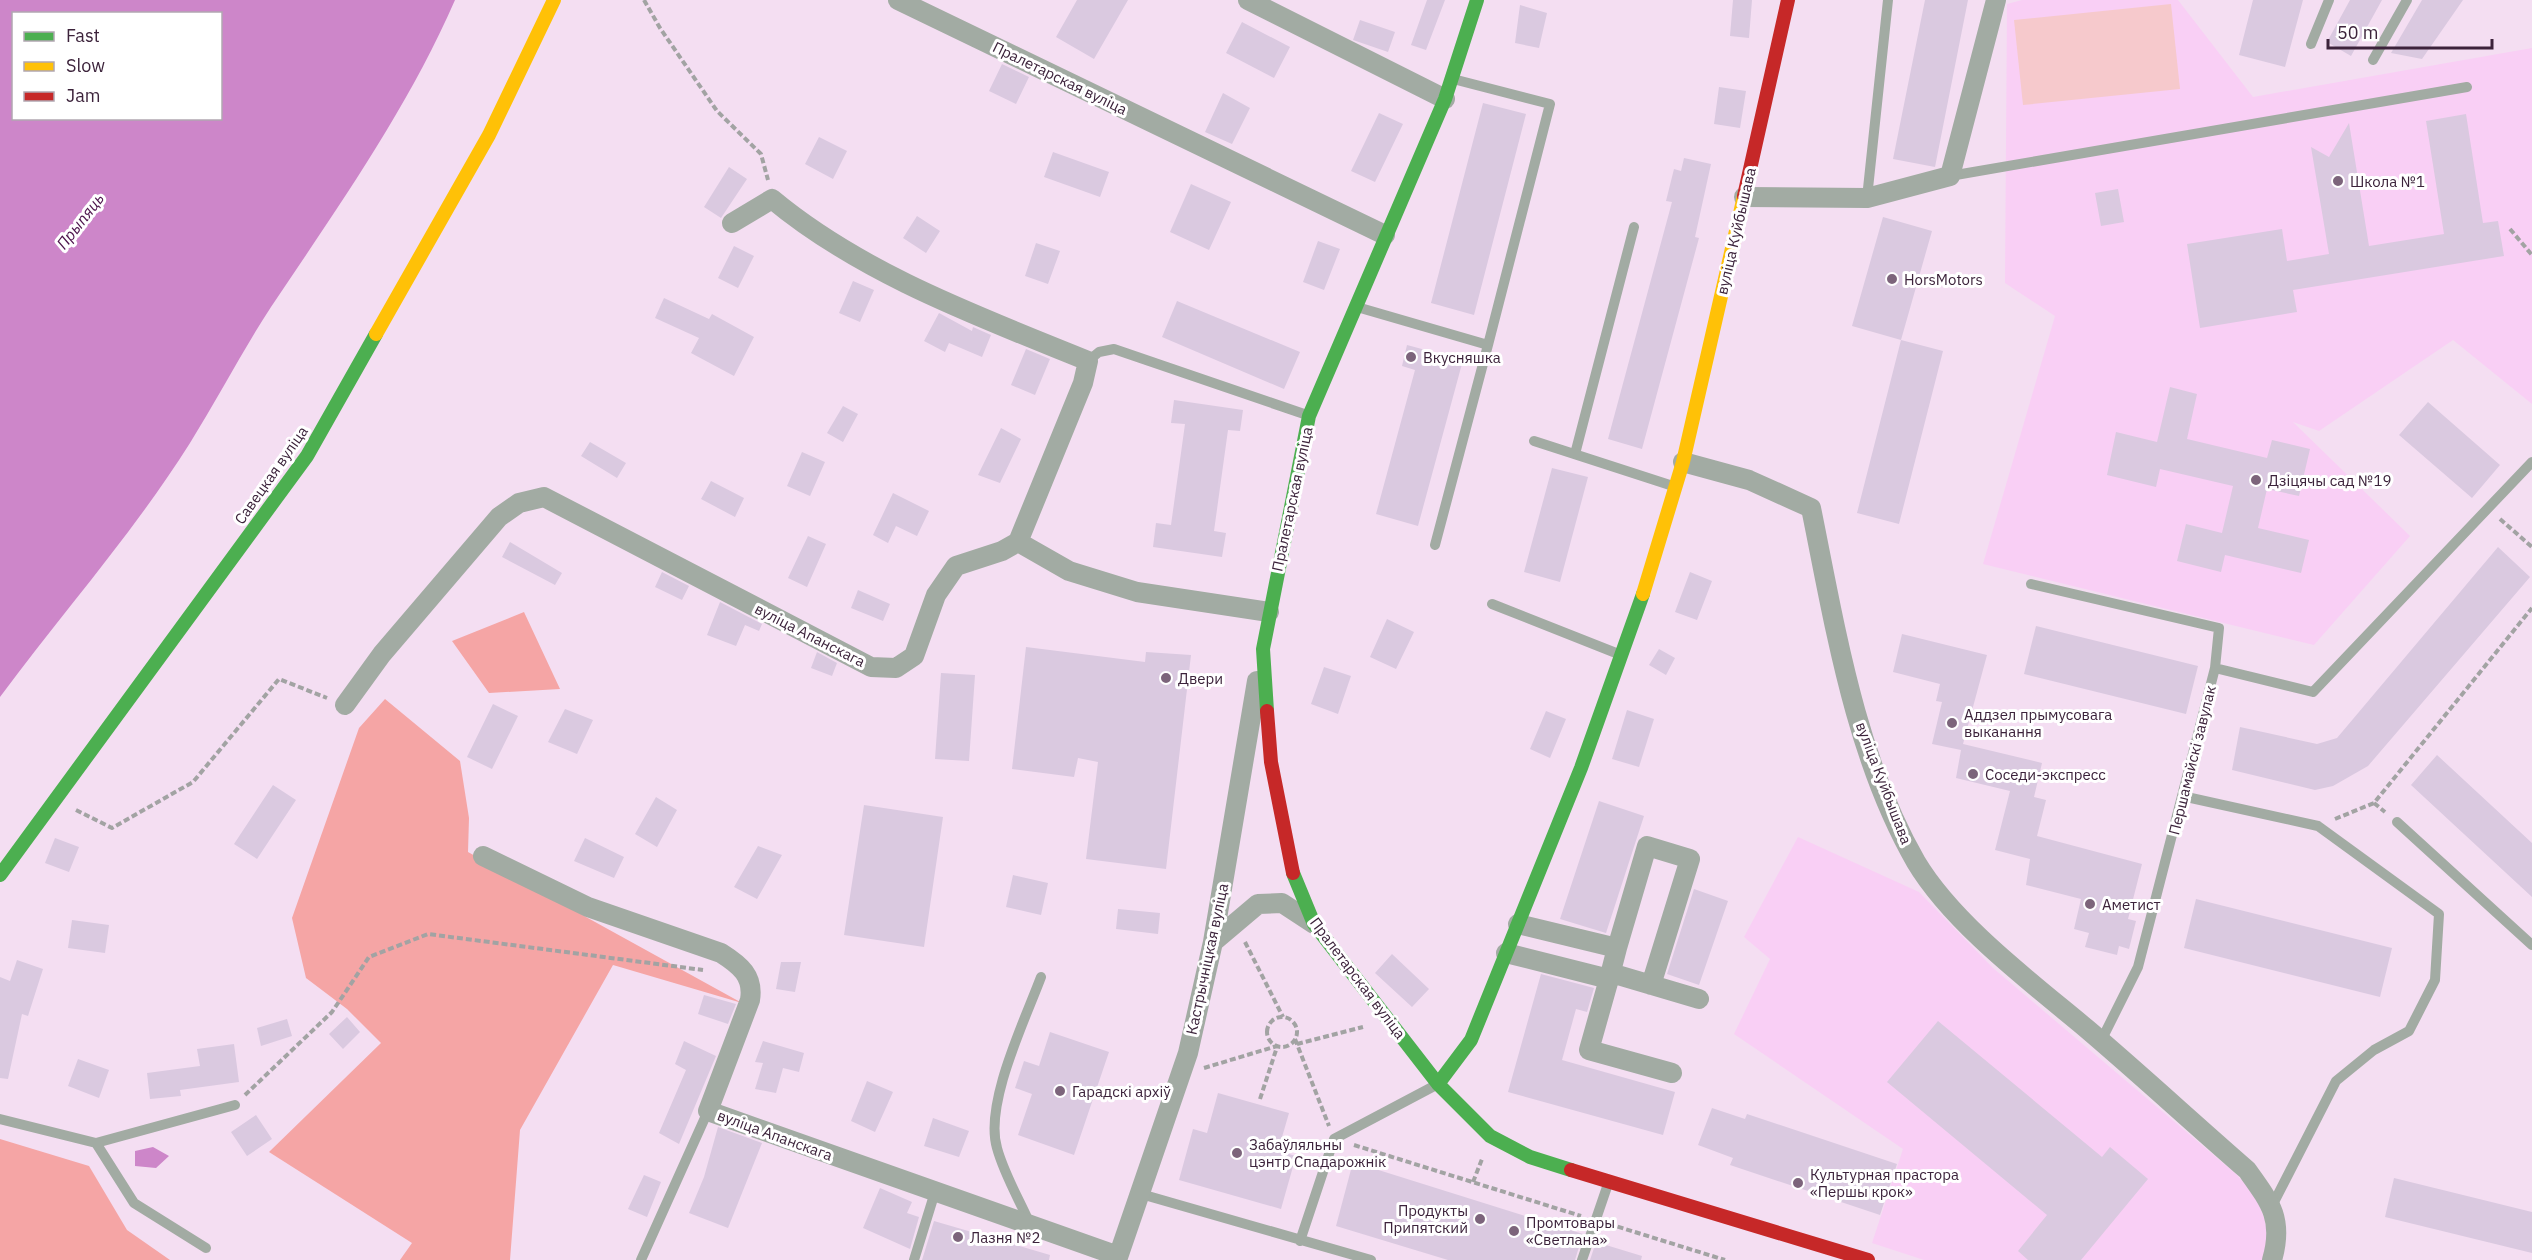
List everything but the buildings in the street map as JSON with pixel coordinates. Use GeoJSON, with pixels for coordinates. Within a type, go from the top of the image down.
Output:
{"type":"FeatureCollection","features":[{"type":"Feature","properties":{"kind":"main road","name":"Савецкая вуліца"},"geometry":{"type":"LineString","coordinates":[[0,875],[307,456],[489,135],[554,0]]}},
{"type":"Feature","properties":{"kind":"main road","name":"Пралетарская вуліца"},"geometry":{"type":"LineString","coordinates":[[1478,0],[1445,99],[1354,306],[1309,416],[1263,649],[1271,762],[1292,870],[1314,924],[1438,1084],[1490,1136],[1530,1157],[1864,1259]]}},
{"type":"Feature","properties":{"kind":"main road","name":"вуліца Куйбышава"},"geometry":{"type":"LineString","coordinates":[[1438,1084],[1471,1040],[1581,768],[1654,563],[1683,462],[1788,0]]}},
{"type":"Feature","properties":{"kind":"street","name":"Пралетарская вуліца"},"geometry":{"type":"LineString","coordinates":[[898,0],[1385,235]]}},
{"type":"Feature","properties":{"kind":"street"},"geometry":{"type":"LineString","coordinates":[[1248,0],[1445,99]]}},
{"type":"Feature","properties":{"kind":"street"},"geometry":{"type":"LineString","coordinates":[[1744,197],[1867,198],[1950,176],[1996,0]]}},
{"type":"Feature","properties":{"kind":"street"},"geometry":{"type":"LineString","coordinates":[[732,223],[772,199],[791,216],[923,293],[1088,361],[1083,383],[1018,542],[1069,571],[1137,592],[1269,612]]}},
{"type":"Feature","properties":{"kind":"street","name":"вуліца Куйбышава"},"geometry":{"type":"LineString","coordinates":[[1683,462],[1749,480],[1811,508],[1843,667],[1868,749],[1894,816],[1917,863],[1986,944],[2101,1041],[2247,1170],[2272,1206],[2277,1234],[2272,1260]]}},
{"type":"Feature","properties":{"kind":"street","name":"вуліца Апанскага"},"geometry":{"type":"LineString","coordinates":[[345,705],[382,654],[499,517],[519,503],[531,498],[544,496],[872,667],[896,668],[915,656],[936,595],[956,566],[1002,551],[1018,542]]}},
{"type":"Feature","properties":{"kind":"street","name":"Кастрычніцкая вуліца"},"geometry":{"type":"LineString","coordinates":[[1118,1258],[1180,1075],[1213,942],[1263,649]]}},
{"type":"Feature","properties":{"kind":"street"},"geometry":{"type":"LineString","coordinates":[[1651,985],[1690,859],[1647,846],[1589,1050],[1672,1073]]}},
{"type":"Feature","properties":{"kind":"street","name":"вуліца Апанскага"},"geometry":{"type":"LineString","coordinates":[[483,856],[588,907],[721,953],[739,965],[750,982],[750,1000],[708,1111],[1118,1258]]}},
{"type":"Feature","properties":{"kind":"street"},"geometry":{"type":"LineString","coordinates":[[1213,942],[1258,904],[1282,903],[1314,924]]}},
{"type":"Feature","properties":{"kind":"street"},"geometry":{"type":"LineString","coordinates":[[1518,924],[1617,948]]}},
{"type":"Feature","properties":{"kind":"street"},"geometry":{"type":"LineString","coordinates":[[1506,953],[1651,985],[1699,999]]}},
{"type":"Feature","properties":{"kind":"lane"},"geometry":{"type":"LineString","coordinates":[[1867,198],[1888,0]]}},
{"type":"Feature","properties":{"kind":"lane"},"geometry":{"type":"LineString","coordinates":[[2311,44],[2329,0]]}},
{"type":"Feature","properties":{"kind":"lane"},"geometry":{"type":"LineString","coordinates":[[2373,60],[2407,0]]}},
{"type":"Feature","properties":{"kind":"lane"},"geometry":{"type":"LineString","coordinates":[[1435,545],[1550,104],[1452,79]]}},
{"type":"Feature","properties":{"kind":"lane"},"geometry":{"type":"LineString","coordinates":[[1950,176],[2467,87]]}},
{"type":"Feature","properties":{"kind":"lane"},"geometry":{"type":"LineString","coordinates":[[1575,454],[1634,227]]}},
{"type":"Feature","properties":{"kind":"lane"},"geometry":{"type":"LineString","coordinates":[[1354,306],[1488,345]]}},
{"type":"Feature","properties":{"kind":"lane"},"geometry":{"type":"LineString","coordinates":[[1088,361],[1099,352],[1114,349],[1309,416]]}},
{"type":"Feature","properties":{"kind":"lane"},"geometry":{"type":"LineString","coordinates":[[1534,441],[1676,487]]}},
{"type":"Feature","properties":{"kind":"lane","name":"Першамайскі завулак"},"geometry":{"type":"LineString","coordinates":[[2101,1041],[2138,967],[2215,668],[2313,692],[2532,462]]}},
{"type":"Feature","properties":{"kind":"lane"},"geometry":{"type":"LineString","coordinates":[[2031,584],[2219,628],[2215,668]]}},
{"type":"Feature","properties":{"kind":"lane"},"geometry":{"type":"LineString","coordinates":[[1492,604],[1621,655]]}},
{"type":"Feature","properties":{"kind":"lane"},"geometry":{"type":"LineString","coordinates":[[2182,796],[2318,826],[2439,914],[2435,980],[2409,1031],[2374,1050],[2336,1081],[2272,1206]]}},
{"type":"Feature","properties":{"kind":"lane"},"geometry":{"type":"LineString","coordinates":[[2397,822],[2532,945]]}},
{"type":"Feature","properties":{"kind":"lane"},"geometry":{"type":"LineString","coordinates":[[1031,1227],[996,1147],[995,1116],[1001,1085],[1041,977]]}},
{"type":"Feature","properties":{"kind":"lane"},"geometry":{"type":"LineString","coordinates":[[1300,1241],[1334,1139],[1438,1084]]}},
{"type":"Feature","properties":{"kind":"lane"},"geometry":{"type":"LineString","coordinates":[[0,1119],[96,1143],[235,1105]]}},
{"type":"Feature","properties":{"kind":"lane"},"geometry":{"type":"LineString","coordinates":[[640,1260],[708,1111]]}},
{"type":"Feature","properties":{"kind":"lane"},"geometry":{"type":"LineString","coordinates":[[96,1143],[134,1203],[206,1248]]}},
{"type":"Feature","properties":{"kind":"lane"},"geometry":{"type":"LineString","coordinates":[[1582,1260],[1609,1181]]}},
{"type":"Feature","properties":{"kind":"lane"},"geometry":{"type":"LineString","coordinates":[[914,1260],[935,1192]]}},
{"type":"Feature","properties":{"kind":"lane"},"geometry":{"type":"LineString","coordinates":[[1141,1194],[1371,1260]]}},
{"type":"Feature","properties":{"kind":"path"},"geometry":{"type":"LineString","coordinates":[[644,0],[660,28],[717,111],[761,154],[772,199]]}},
{"type":"Feature","properties":{"kind":"path"},"geometry":{"type":"LineString","coordinates":[[2511,229],[2532,255]]}},
{"type":"Feature","properties":{"kind":"path"},"geometry":{"type":"LineString","coordinates":[[2488,508],[2532,547]]}},
{"type":"Feature","properties":{"kind":"path"},"geometry":{"type":"LineString","coordinates":[[2318,826],[2374,803],[2532,608]]}},
{"type":"Feature","properties":{"kind":"path"},"geometry":{"type":"LineString","coordinates":[[56,801],[112,828],[193,782],[279,679],[345,705]]}},
{"type":"Feature","properties":{"kind":"path"},"geometry":{"type":"LineString","coordinates":[[1235,923],[1283,1017],[1295,1024],[1296,1041],[1334,1139],[1725,1260]]}},
{"type":"Feature","properties":{"kind":"path"},"geometry":{"type":"LineString","coordinates":[[235,1105],[332,1012],[369,957],[428,934],[712,971]]}},
{"type":"Feature","properties":{"kind":"path"},"geometry":{"type":"LineString","coordinates":[[1277,1046],[1269,1040],[1267,1031],[1274,1019],[1283,1017]]}},
{"type":"Feature","properties":{"kind":"path"},"geometry":{"type":"LineString","coordinates":[[1180,1075],[1277,1046],[1287,1046],[1296,1041],[1390,1020]]}},
{"type":"Feature","properties":{"kind":"path"},"geometry":{"type":"LineString","coordinates":[[1260,1099],[1277,1046]]}},
{"type":"Feature","properties":{"kind":"shaded area"},"geometry":{"type":"Polygon","coordinates":[[[2022,0],[2178,0],[2253,97],[2532,48],[2532,404],[2453,340],[2319,431],[2293,422],[2410,536],[2314,645],[1983,564],[2055,316],[2005,283],[2007,4],[2022,0]]]}},
{"type":"Feature","properties":{"kind":"shaded area"},"geometry":{"type":"Polygon","coordinates":[[[2171,4],[2180,89],[2023,105],[2014,20],[2171,4]]]}},
{"type":"Feature","properties":{"kind":"shaded area"},"geometry":{"type":"Polygon","coordinates":[[[524,612],[560,689],[489,693],[452,641],[524,612]]]}},
{"type":"Feature","properties":{"kind":"shaded area"},"geometry":{"type":"Polygon","coordinates":[[[385,699],[460,761],[469,818],[468,852],[742,1003],[613,965],[520,1130],[510,1260],[400,1260],[412,1243],[269,1152],[381,1043],[347,1009],[306,978],[292,918],[359,728],[385,699]]]}},
{"type":"Feature","properties":{"kind":"shaded area"},"geometry":{"type":"Polygon","coordinates":[[[1798,837],[1919,892],[1993,968],[2236,1174],[2255,1195],[2265,1220],[2268,1245],[2265,1260],[1924,1260],[1872,1243],[1903,1149],[1734,1034],[1770,959],[1744,937],[1798,837]]]}},
{"type":"Feature","properties":{"kind":"shaded area"},"geometry":{"type":"Polygon","coordinates":[[[0,1139],[89,1166],[127,1230],[170,1260],[0,1260],[0,1139]]]}},
{"type":"Feature","properties":{"kind":"water","name":"Прыпяць"},"geometry":{"type":"Polygon","coordinates":[[[0,0],[455,0],[436,41],[393,119],[346,195],[260,324],[190,443],[146,508],[0,697],[0,0]]]}},
{"type":"Feature","properties":{"kind":"water"},"geometry":{"type":"Polygon","coordinates":[[[153,1147],[169,1156],[156,1168],[135,1166],[135,1151],[153,1147]]]}},
{"type":"Feature","properties":{"kind":"traffic: fast"},"geometry":{"type":"LineString","coordinates":[[1267,711],[1263,649],[1309,416],[1445,99],[1477,0]]}},
{"type":"Feature","properties":{"kind":"traffic: fast"},"geometry":{"type":"LineString","coordinates":[[0,875],[307,456],[376,334]]}},
{"type":"Feature","properties":{"kind":"traffic: fast"},"geometry":{"type":"LineString","coordinates":[[1438,1084],[1471,1040],[1581,768],[1643,594]]}},
{"type":"Feature","properties":{"kind":"traffic: fast"},"geometry":{"type":"LineString","coordinates":[[1293,873],[1314,924],[1438,1084],[1490,1136],[1530,1157],[1571,1170]]}},
{"type":"Feature","properties":{"kind":"traffic: slow"},"geometry":{"type":"LineString","coordinates":[[376,334],[489,135],[554,0]]}},
{"type":"Feature","properties":{"kind":"traffic: slow"},"geometry":{"type":"LineString","coordinates":[[1643,594],[1683,462],[1744,196]]}},
{"type":"Feature","properties":{"kind":"traffic: jam"},"geometry":{"type":"LineString","coordinates":[[1744,196],[1788,0]]}},
{"type":"Feature","properties":{"kind":"traffic: jam"},"geometry":{"type":"LineString","coordinates":[[1267,711],[1271,762],[1293,873]]}},
{"type":"Feature","properties":{"kind":"traffic: jam"},"geometry":{"type":"LineString","coordinates":[[1571,1170],[1868,1260]]}},
{"type":"Feature","properties":{"kind":"place","name":"Школа №1"},"geometry":{"type":"Point","coordinates":[2338,181]}},
{"type":"Feature","properties":{"kind":"place","name":"HorsMotors"},"geometry":{"type":"Point","coordinates":[1892,279]}},
{"type":"Feature","properties":{"kind":"place","name":"Вкусняшка"},"geometry":{"type":"Point","coordinates":[1411,357]}},
{"type":"Feature","properties":{"kind":"place","name":"Дзіцячы сад №19"},"geometry":{"type":"Point","coordinates":[2256,480]}},
{"type":"Feature","properties":{"kind":"place","name":"Двери"},"geometry":{"type":"Point","coordinates":[1166,678]}},
{"type":"Feature","properties":{"kind":"place","name":"Аддзел прымусовага выканання"},"geometry":{"type":"Point","coordinates":[1952,723]}},
{"type":"Feature","properties":{"kind":"place","name":"Соседи-экспресс"},"geometry":{"type":"Point","coordinates":[1973,774]}},
{"type":"Feature","properties":{"kind":"place","name":"Аметист"},"geometry":{"type":"Point","coordinates":[2090,904]}},
{"type":"Feature","properties":{"kind":"place","name":"Гарадскі архіў"},"geometry":{"type":"Point","coordinates":[1060,1091]}},
{"type":"Feature","properties":{"kind":"place","name":"Забаўляльны цэнтр Спадарожнік"},"geometry":{"type":"Point","coordinates":[1237,1153]}},
{"type":"Feature","properties":{"kind":"place","name":"Культурная прастора «Першы крок»"},"geometry":{"type":"Point","coordinates":[1798,1183]}},
{"type":"Feature","properties":{"kind":"place","name":"Продукты Припятский"},"geometry":{"type":"Point","coordinates":[1480,1219]}},
{"type":"Feature","properties":{"kind":"place","name":"Промтовары «Светлана»"},"geometry":{"type":"Point","coordinates":[1514,1231]}},
{"type":"Feature","properties":{"kind":"place","name":"Лазня №2"},"geometry":{"type":"Point","coordinates":[958,1237]}}]}
